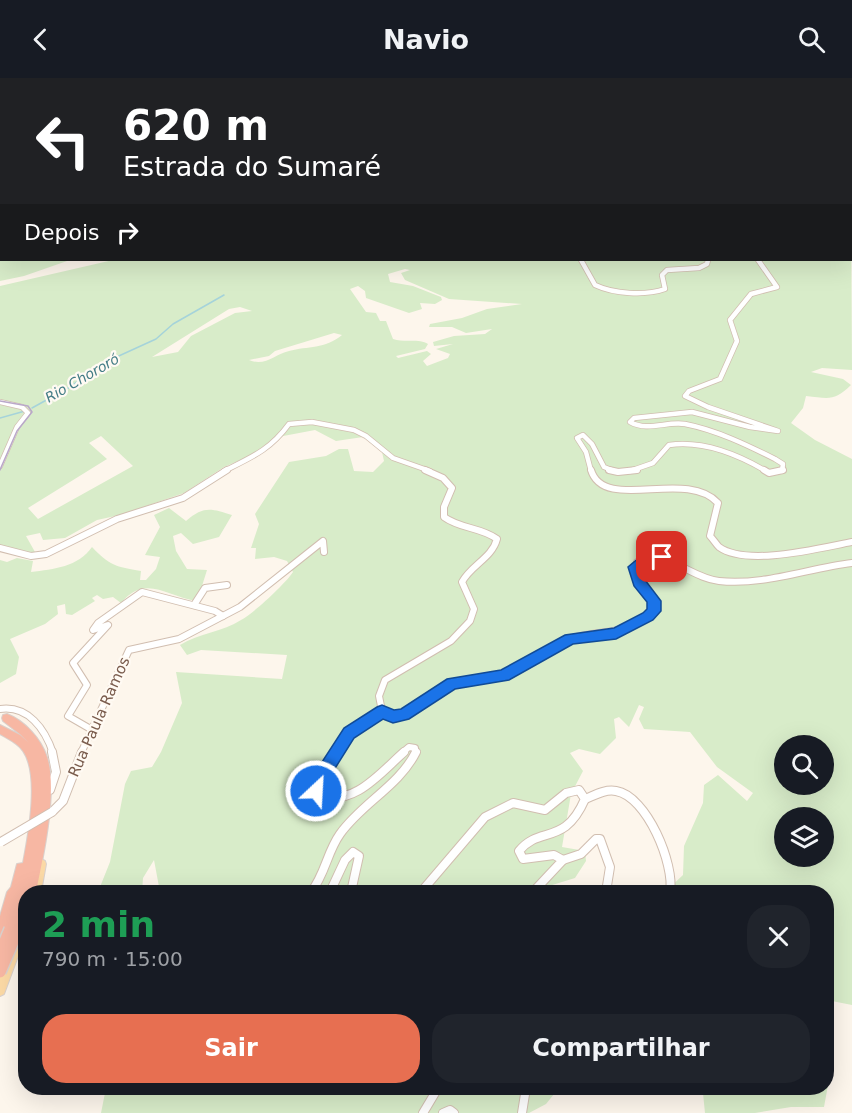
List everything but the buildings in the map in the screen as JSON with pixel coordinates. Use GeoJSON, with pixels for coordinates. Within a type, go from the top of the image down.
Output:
{"type":"FeatureCollection","features":[{"type":"Feature","properties":{"kind":"highway"},"geometry":{"type":"LineString","coordinates":[[7,718],[29,735],[48,757],[51,771],[50,790]]}},
{"type":"Feature","properties":{"kind":"highway"},"geometry":{"type":"LineString","coordinates":[[0,729],[25,745],[36,771],[38,785],[24,885]]}},
{"type":"Feature","properties":{"kind":"highway"},"geometry":{"type":"LineString","coordinates":[[29,735],[44,760],[46,779],[31,885]]}},
{"type":"Feature","properties":{"kind":"highway"},"geometry":{"type":"LineString","coordinates":[[0,972],[20,873],[36,771]]}},
{"type":"Feature","properties":{"kind":"highway"},"geometry":{"type":"LineString","coordinates":[[8,938],[18,907]]}},
{"type":"Feature","properties":{"kind":"highway"},"geometry":{"type":"LineString","coordinates":[[8,938],[18,921]]}},
{"type":"Feature","properties":{"kind":"main road"},"geometry":{"type":"LineString","coordinates":[[37,885],[50,790]]}},
{"type":"Feature","properties":{"kind":"main road"},"geometry":{"type":"LineString","coordinates":[[8,938],[17,946]]}},
{"type":"Feature","properties":{"kind":"main road"},"geometry":{"type":"LineString","coordinates":[[8,938],[17,946]]}},
{"type":"Feature","properties":{"kind":"main road"},"geometry":{"type":"LineString","coordinates":[[0,990],[17,946]]}},
{"type":"Feature","properties":{"kind":"street"},"geometry":{"type":"LineString","coordinates":[[581,261],[587,275],[599,287],[653,292],[665,289],[662,275],[667,270],[699,268],[707,264],[708,261]]}},
{"type":"Feature","properties":{"kind":"street"},"geometry":{"type":"LineString","coordinates":[[759,261],[777,287],[751,294],[743,307],[730,320],[737,341],[720,379],[689,391],[685,396],[708,407],[778,431],[692,412],[634,418],[630,422],[640,426],[677,423],[695,425],[777,459],[784,466],[783,471],[769,473],[739,454],[684,443],[669,445],[657,460],[643,468],[631,471],[610,470],[601,465],[589,439],[583,435],[578,438],[588,456],[595,480],[606,487],[631,491],[681,489],[704,492],[713,496],[718,503],[711,536],[712,541],[723,549],[737,554],[772,555],[852,542]]}},
{"type":"Feature","properties":{"kind":"street"},"geometry":{"type":"LineString","coordinates":[[0,402],[22,407],[28,413],[17,428],[0,466]]}},
{"type":"Feature","properties":{"kind":"street"},"geometry":{"type":"LineString","coordinates":[[0,548],[31,556],[46,554],[117,519],[183,498],[211,478],[264,451],[276,442],[289,424],[309,423],[355,430],[369,438],[391,457],[446,480],[452,488],[444,507],[444,516],[458,525],[492,535],[497,539],[495,548],[470,567],[462,582],[474,609],[465,630],[448,643],[385,680],[379,696],[382,711]]}},
{"type":"Feature","properties":{"kind":"street","name":"Rua Paula Ramos"},"geometry":{"type":"LineString","coordinates":[[0,843],[62,804],[76,764],[94,731],[129,650],[179,639],[240,607],[323,541],[324,552]]}},
{"type":"Feature","properties":{"kind":"street"},"geometry":{"type":"LineString","coordinates":[[382,711],[393,716],[404,715],[452,683],[504,675],[570,639],[616,633],[633,626],[648,616],[656,606],[636,575],[637,562],[647,556],[662,557],[696,575],[719,581],[740,580],[852,563]]}},
{"type":"Feature","properties":{"kind":"street"},"geometry":{"type":"LineString","coordinates":[[194,605],[205,588],[227,585]]}},
{"type":"Feature","properties":{"kind":"street"},"geometry":{"type":"LineString","coordinates":[[94,731],[69,719],[68,716],[88,682],[75,669],[73,663],[108,625],[105,624],[94,631],[94,627],[142,592],[215,611],[223,616]]}},
{"type":"Feature","properties":{"kind":"street"},"geometry":{"type":"LineString","coordinates":[[0,710],[13,706],[20,709],[43,732],[55,760],[55,776],[50,790]]}},
{"type":"Feature","properties":{"kind":"street"},"geometry":{"type":"LineString","coordinates":[[318,885],[338,836],[388,787],[416,752],[415,748],[409,747],[376,777],[350,795],[330,801],[319,796],[316,784],[349,733],[382,711]]}},
{"type":"Feature","properties":{"kind":"street"},"geometry":{"type":"LineString","coordinates":[[563,860],[554,855],[523,859],[519,850],[527,842],[559,832],[576,816],[585,799],[611,789],[622,792],[636,801],[653,825],[672,877],[671,885]]}},
{"type":"Feature","properties":{"kind":"street"},"geometry":{"type":"LineString","coordinates":[[427,885],[476,826],[499,809],[513,803],[545,810],[575,790],[582,792],[585,799]]}},
{"type":"Feature","properties":{"kind":"street"},"geometry":{"type":"LineString","coordinates":[[540,885],[563,860],[581,854],[596,839],[600,839],[610,867],[607,885]]}},
{"type":"Feature","properties":{"kind":"street"},"geometry":{"type":"LineString","coordinates":[[336,885],[346,859],[353,852],[359,856],[353,885]]}},
{"type":"Feature","properties":{"kind":"street"},"geometry":{"type":"LineString","coordinates":[[423,1113],[434,1095]]}},
{"type":"Feature","properties":{"kind":"street"},"geometry":{"type":"LineString","coordinates":[[522,1113],[525,1095]]}},
{"type":"Feature","properties":{"kind":"street"},"geometry":{"type":"LineString","coordinates":[[443,1113],[450,1110],[454,1113]]}},
{"type":"Feature","properties":{"kind":"green space"},"geometry":{"type":"Polygon","coordinates":[[[0,261],[67,261],[24,276],[0,281],[0,261]]]}},
{"type":"Feature","properties":{"kind":"green space"},"geometry":{"type":"Polygon","coordinates":[[[109,261],[851,261],[852,370],[822,368],[811,372],[843,379],[851,385],[840,394],[830,398],[806,396],[803,408],[791,423],[815,440],[852,459],[852,1005],[834,1001],[834,885],[672,885],[683,875],[684,846],[703,803],[704,785],[718,775],[747,801],[753,793],[717,767],[690,732],[644,729],[639,719],[644,707],[639,705],[629,727],[619,717],[614,719],[616,738],[600,754],[579,749],[570,753],[583,771],[571,794],[562,847],[585,851],[586,861],[575,878],[552,885],[159,885],[154,860],[143,878],[142,885],[101,885],[110,862],[125,784],[131,771],[152,767],[182,703],[176,672],[282,679],[287,655],[201,650],[187,655],[180,645],[234,624],[247,616],[276,591],[293,572],[287,561],[274,557],[255,559],[256,548],[251,548],[259,524],[255,514],[289,462],[326,456],[339,449],[348,449],[354,471],[373,472],[384,461],[382,452],[363,437],[336,441],[315,430],[278,437],[252,455],[224,467],[184,493],[120,515],[97,520],[65,538],[43,540],[40,533],[26,536],[35,552],[26,555],[0,549],[0,286],[109,261]],[[405,269],[388,274],[390,282],[413,286],[441,297],[442,300],[435,304],[420,303],[422,309],[409,313],[366,298],[365,291],[358,286],[350,289],[366,312],[376,313],[380,321],[386,321],[393,339],[420,341],[428,344],[425,349],[396,356],[398,358],[427,351],[431,354],[423,361],[427,366],[448,358],[450,354],[436,349],[453,344],[434,346],[433,342],[454,336],[485,334],[492,329],[466,333],[452,327],[429,327],[430,324],[462,318],[487,309],[522,304],[449,299],[405,280],[401,273],[410,270],[405,269]],[[240,307],[229,309],[152,357],[178,352],[191,336],[235,313],[252,311],[240,307]],[[334,333],[275,351],[269,356],[249,360],[265,361],[289,351],[329,343],[342,335],[334,333]],[[101,436],[89,443],[107,459],[28,508],[38,519],[133,466],[101,436]]]}},
{"type":"Feature","properties":{"kind":"green space"},"geometry":{"type":"Polygon","coordinates":[[[169,508],[186,521],[197,513],[208,510],[232,515],[219,537],[193,544],[181,533],[173,536],[176,551],[187,569],[207,570],[202,586],[205,588],[196,601],[147,588],[130,594],[121,603],[113,597],[103,599],[97,595],[92,598],[95,601],[72,615],[66,614],[65,604],[57,606],[58,614],[45,624],[10,639],[19,657],[16,674],[0,683],[0,560],[7,562],[17,558],[33,561],[31,572],[40,571],[73,563],[92,547],[113,564],[141,571],[140,580],[146,580],[156,569],[160,557],[145,555],[160,527],[154,515],[169,508]]]}},
{"type":"Feature","properties":{"kind":"green space"},"geometry":{"type":"Polygon","coordinates":[[[105,1095],[553,1095],[546,1104],[529,1113],[101,1113],[105,1095]]]}},
{"type":"Feature","properties":{"kind":"green space"},"geometry":{"type":"Polygon","coordinates":[[[703,1095],[826,1095],[824,1107],[791,1107],[755,1113],[705,1113],[703,1095]]]}},
{"type":"Feature","properties":{"kind":"waterway","name":"Rio Chororó"},"geometry":{"type":"LineString","coordinates":[[32,408],[70,387],[99,365],[156,339],[173,324],[224,295]]}},
{"type":"Feature","properties":{"kind":"waterway","name":"Rio Chororó"},"geometry":{"type":"LineString","coordinates":[[0,418],[25,411]]}},
{"type":"Feature","properties":{"kind":"tram line"},"geometry":{"type":"LineString","coordinates":[[0,401],[28,406],[32,412],[17,431],[0,470]]}},
{"type":"Feature","properties":{"kind":"route"},"geometry":{"type":"LineString","coordinates":[[316,791],[316,784],[349,733],[382,711],[387,715],[404,715],[430,695],[452,683],[504,675],[570,639],[616,633],[648,616],[656,606],[639,582],[635,567],[637,562],[647,556],[662,557]]}}]}
